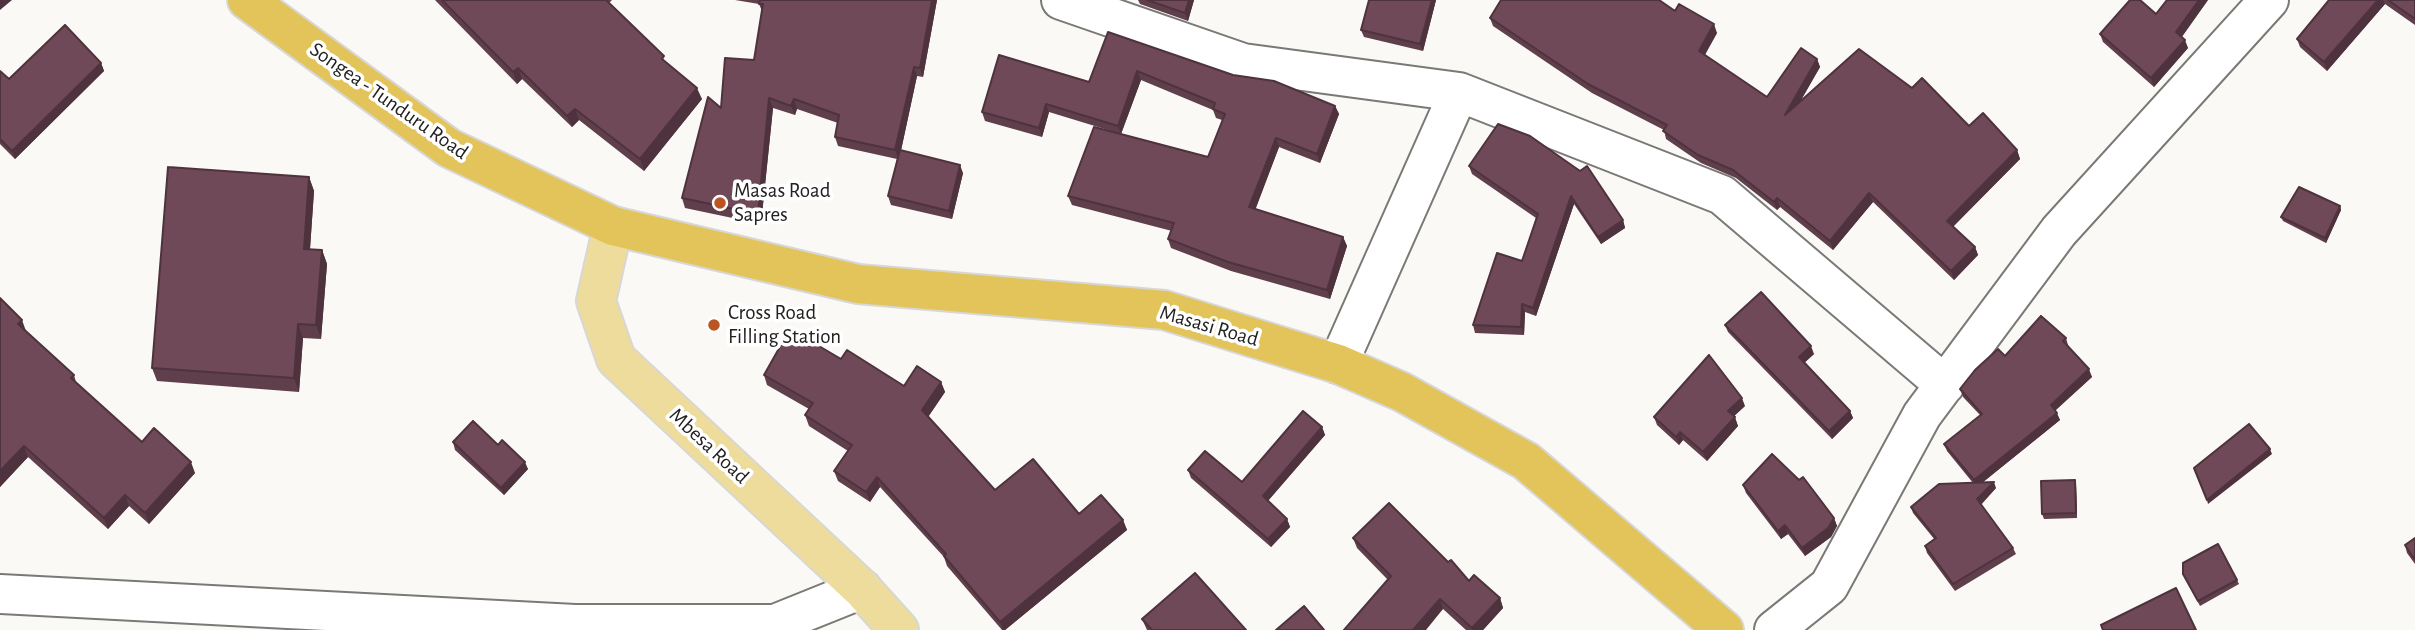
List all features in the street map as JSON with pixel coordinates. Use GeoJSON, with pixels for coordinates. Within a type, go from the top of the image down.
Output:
{"type":"FeatureCollection","features":[{"type":"Feature","properties":{"kind":"highway","name":"Songea - Tunduru Road"},"geometry":{"type":"LineString","coordinates":[[247,0],[449,148],[613,226]]}},
{"type":"Feature","properties":{"kind":"highway","name":"Masasi Road"},"geometry":{"type":"LineString","coordinates":[[613,226],[858,284],[1164,310],[1338,364],[1402,392],[1526,461],[1724,630]]}},
{"type":"Feature","properties":{"kind":"main road","name":"Mbesa Road"},"geometry":{"type":"LineString","coordinates":[[613,226],[596,302],[616,359],[862,589],[899,630]]}},
{"type":"Feature","properties":{"kind":"street"},"geometry":{"type":"LineString","coordinates":[[1061,0],[1243,63],[1459,92],[1722,195],[1945,385]]}},
{"type":"Feature","properties":{"kind":"street"},"geometry":{"type":"LineString","coordinates":[[1774,630],[1829,586],[1922,415],[2059,231],[2269,0]]}},
{"type":"Feature","properties":{"kind":"street"},"geometry":{"type":"LineString","coordinates":[[1338,364],[1459,92]]}},
{"type":"Feature","properties":{"kind":"street"},"geometry":{"type":"LineString","coordinates":[[0,594],[142,616],[574,627],[775,624],[862,589]]}},
{"type":"Feature","properties":{"kind":"building"},"geometry":{"type":"Polygon","coordinates":[[[442,0],[606,0],[664,56],[662,59],[697,88],[640,159],[575,109],[567,116],[518,68],[513,72],[442,0]]]}},
{"type":"Feature","properties":{"kind":"building"},"geometry":{"type":"Polygon","coordinates":[[[760,0],[932,0],[920,68],[914,67],[895,150],[835,137],[839,115],[794,99],[791,106],[769,98],[758,214],[682,198],[708,97],[721,108],[725,58],[754,60],[763,4],[759,4],[760,0]]]}},
{"type":"Feature","properties":{"kind":"building"},"geometry":{"type":"Polygon","coordinates":[[[1147,0],[1189,0],[1185,13],[1147,0]]]}},
{"type":"Feature","properties":{"kind":"building"},"geometry":{"type":"Polygon","coordinates":[[[1369,0],[1432,0],[1420,44],[1361,30],[1369,0]]]}},
{"type":"Feature","properties":{"kind":"building"},"geometry":{"type":"Polygon","coordinates":[[[1501,0],[1659,0],[1675,11],[1679,4],[1714,24],[1699,51],[1767,97],[1801,48],[1817,59],[1785,115],[1859,49],[1912,88],[1922,78],[1969,126],[1983,113],[2017,150],[1947,221],[1975,247],[1951,271],[1869,193],[1830,241],[1777,198],[1774,202],[1733,170],[1698,155],[1663,131],[1667,125],[1588,84],[1490,18],[1501,0]]]}},
{"type":"Feature","properties":{"kind":"building"},"geometry":{"type":"Polygon","coordinates":[[[2130,0],[2140,0],[2156,14],[2167,0],[2199,0],[2176,32],[2185,40],[2151,78],[2100,34],[2130,0]]]}},
{"type":"Feature","properties":{"kind":"building"},"geometry":{"type":"Polygon","coordinates":[[[2329,0],[2378,0],[2324,62],[2297,39],[2329,0]]]}},
{"type":"Feature","properties":{"kind":"building"},"geometry":{"type":"Polygon","coordinates":[[[2388,0],[2415,0],[2415,19],[2388,0]]]}},
{"type":"Feature","properties":{"kind":"building"},"geometry":{"type":"Polygon","coordinates":[[[65,25],[101,63],[12,151],[0,139],[0,71],[9,79],[65,25]]]}},
{"type":"Feature","properties":{"kind":"building"},"geometry":{"type":"Polygon","coordinates":[[[1108,32],[1233,75],[1274,81],[1335,106],[1317,154],[1276,138],[1249,207],[1343,237],[1327,290],[1228,262],[1168,239],[1174,223],[1068,196],[1094,127],[1208,157],[1225,114],[1213,109],[1215,103],[1137,71],[1118,126],[1046,104],[1039,128],[982,112],[999,55],[1089,82],[1108,32]]]}},
{"type":"Feature","properties":{"kind":"building"},"geometry":{"type":"Polygon","coordinates":[[[1498,124],[1530,136],[1580,171],[1587,166],[1623,220],[1598,237],[1571,196],[1533,308],[1522,304],[1521,327],[1473,325],[1497,253],[1522,261],[1538,214],[1469,166],[1498,124]]]}},
{"type":"Feature","properties":{"kind":"building"},"geometry":{"type":"Polygon","coordinates":[[[900,150],[960,165],[949,211],[888,196],[900,150]]]}},
{"type":"Feature","properties":{"kind":"building"},"geometry":{"type":"Polygon","coordinates":[[[168,167],[309,177],[304,249],[322,250],[316,325],[298,324],[294,378],[152,368],[168,167]]]}},
{"type":"Feature","properties":{"kind":"building"},"geometry":{"type":"Polygon","coordinates":[[[2299,187],[2340,206],[2325,238],[2281,217],[2299,187]]]}},
{"type":"Feature","properties":{"kind":"building"},"geometry":{"type":"Polygon","coordinates":[[[1761,292],[1811,346],[1799,357],[1850,411],[1829,431],[1725,325],[1761,292]]]}},
{"type":"Feature","properties":{"kind":"building"},"geometry":{"type":"Polygon","coordinates":[[[0,298],[22,320],[18,324],[74,375],[71,378],[142,442],[154,428],[191,462],[145,513],[125,495],[104,518],[24,446],[0,471],[0,298]]]}},
{"type":"Feature","properties":{"kind":"building"},"geometry":{"type":"Polygon","coordinates":[[[2041,316],[2066,338],[2063,341],[2089,369],[2051,405],[2057,413],[1974,480],[1944,444],[1982,414],[1960,389],[1975,370],[1998,349],[2005,356],[2041,316]]]}},
{"type":"Feature","properties":{"kind":"building"},"geometry":{"type":"Polygon","coordinates":[[[790,329],[841,359],[847,350],[904,386],[917,366],[941,382],[922,410],[995,490],[1033,459],[1079,514],[1101,495],[1123,520],[1000,622],[944,556],[946,554],[877,477],[866,492],[834,471],[852,445],[805,415],[813,403],[764,375],[790,329]]]}},
{"type":"Feature","properties":{"kind":"building"},"geometry":{"type":"Polygon","coordinates":[[[1709,355],[1742,398],[1728,411],[1735,417],[1703,452],[1680,432],[1676,437],[1654,417],[1709,355]]]}},
{"type":"Feature","properties":{"kind":"building"},"geometry":{"type":"Polygon","coordinates":[[[1303,411],[1322,427],[1263,496],[1287,519],[1268,539],[1188,470],[1205,451],[1242,482],[1303,411]]]}},
{"type":"Feature","properties":{"kind":"building"},"geometry":{"type":"Polygon","coordinates":[[[473,421],[498,445],[502,440],[525,462],[501,488],[453,442],[473,421]]]}},
{"type":"Feature","properties":{"kind":"building"},"geometry":{"type":"Polygon","coordinates":[[[2249,424],[2270,449],[2207,500],[2194,468],[2249,424]]]}},
{"type":"Feature","properties":{"kind":"building"},"geometry":{"type":"Polygon","coordinates":[[[1772,454],[1799,480],[1803,477],[1834,518],[1828,528],[1802,548],[1785,525],[1778,531],[1743,485],[1772,454]]]}},
{"type":"Feature","properties":{"kind":"building"},"geometry":{"type":"Polygon","coordinates":[[[2075,480],[2076,513],[2042,514],[2041,481],[2075,480]]]}},
{"type":"Feature","properties":{"kind":"building"},"geometry":{"type":"Polygon","coordinates":[[[1994,482],[1977,499],[2013,548],[1953,584],[1925,546],[1936,538],[1911,507],[1939,484],[1994,482]]]}},
{"type":"Feature","properties":{"kind":"building"},"geometry":{"type":"Polygon","coordinates":[[[1389,503],[1448,562],[1451,560],[1469,581],[1474,575],[1500,598],[1472,628],[1440,599],[1413,630],[1344,630],[1391,576],[1353,538],[1389,503]]]}},
{"type":"Feature","properties":{"kind":"building"},"geometry":{"type":"Polygon","coordinates":[[[2415,538],[2415,560],[2405,545],[2415,538]]]}},
{"type":"Feature","properties":{"kind":"building"},"geometry":{"type":"Polygon","coordinates":[[[2218,544],[2237,580],[2198,601],[2183,574],[2183,563],[2218,544]]]}},
{"type":"Feature","properties":{"kind":"building"},"geometry":{"type":"Polygon","coordinates":[[[1195,573],[1246,630],[1152,630],[1142,619],[1195,573]]]}},
{"type":"Feature","properties":{"kind":"building"},"geometry":{"type":"Polygon","coordinates":[[[2176,588],[2196,630],[2103,630],[2101,625],[2176,588]]]}},
{"type":"Feature","properties":{"kind":"building"},"geometry":{"type":"Polygon","coordinates":[[[1304,606],[1324,630],[1276,630],[1304,606]]]}},
{"type":"Feature","properties":{"kind":"place","name":"Masas Road Sapres"},"geometry":{"type":"Point","coordinates":[720,203]}},
{"type":"Feature","properties":{"kind":"place","name":"Cross Road Filling Station"},"geometry":{"type":"Point","coordinates":[714,325]}}]}
